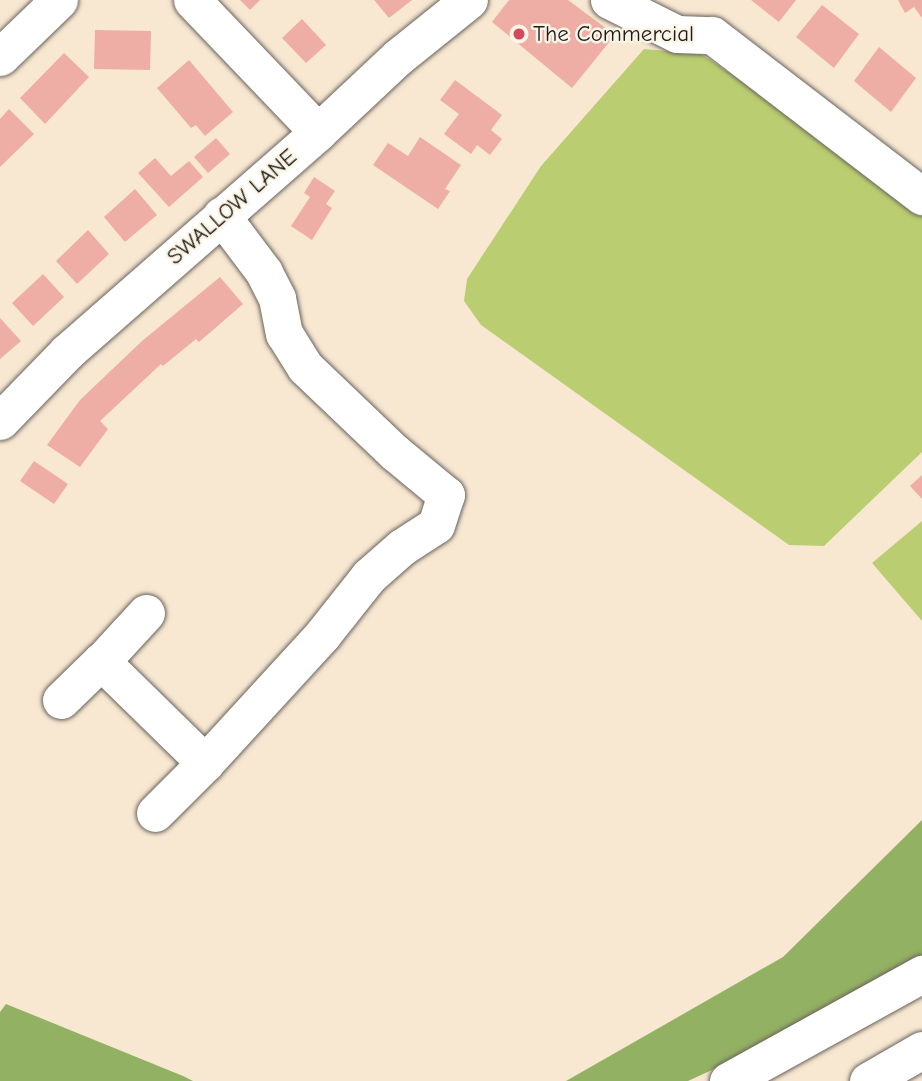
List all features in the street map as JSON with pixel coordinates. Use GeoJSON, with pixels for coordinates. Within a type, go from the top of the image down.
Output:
{"type":"FeatureCollection","features":[{"type":"Feature","properties":{"kind":"street"},"geometry":{"type":"LineString","coordinates":[[0,57],[58,0]]}},
{"type":"Feature","properties":{"kind":"street"},"geometry":{"type":"LineString","coordinates":[[192,0],[318,132]]}},
{"type":"Feature","properties":{"kind":"street","name":"SWALLOW LANE"},"geometry":{"type":"LineString","coordinates":[[0,421],[67,352],[318,132],[398,57],[469,0]]}},
{"type":"Feature","properties":{"kind":"street"},"geometry":{"type":"LineString","coordinates":[[609,0],[677,34],[712,35],[922,196]]}},
{"type":"Feature","properties":{"kind":"street"},"geometry":{"type":"LineString","coordinates":[[155,813],[323,634],[369,576],[402,547],[436,525],[446,495],[394,452],[305,367],[284,334],[277,298],[264,272],[221,215]]}},
{"type":"Feature","properties":{"kind":"street"},"geometry":{"type":"LineString","coordinates":[[61,700],[146,613]]}},
{"type":"Feature","properties":{"kind":"street"},"geometry":{"type":"LineString","coordinates":[[100,663],[205,762]]}},
{"type":"Feature","properties":{"kind":"street"},"geometry":{"type":"LineString","coordinates":[[728,1081],[922,974]]}},
{"type":"Feature","properties":{"kind":"street"},"geometry":{"type":"LineString","coordinates":[[868,1081],[922,1051]]}},
{"type":"Feature","properties":{"kind":"green space"},"geometry":{"type":"Polygon","coordinates":[[[644,49],[701,54],[844,149],[922,210],[922,452],[824,546],[789,545],[481,325],[464,301],[467,279],[541,166],[644,49]]]}},
{"type":"Feature","properties":{"kind":"green space"},"geometry":{"type":"Polygon","coordinates":[[[922,521],[922,621],[872,563],[922,521]]]}},
{"type":"Feature","properties":{"kind":"green space"},"geometry":{"type":"Polygon","coordinates":[[[922,820],[922,988],[824,1019],[688,1081],[566,1081],[783,957],[922,820]]]}},
{"type":"Feature","properties":{"kind":"green space"},"geometry":{"type":"Polygon","coordinates":[[[6,1004],[193,1081],[0,1081],[0,1012],[6,1004]]]}},
{"type":"Feature","properties":{"kind":"building"},"geometry":{"type":"Polygon","coordinates":[[[240,0],[260,0],[250,10],[240,0]]]}},
{"type":"Feature","properties":{"kind":"building"},"geometry":{"type":"Polygon","coordinates":[[[374,0],[412,0],[389,18],[374,0]]]}},
{"type":"Feature","properties":{"kind":"building"},"geometry":{"type":"Polygon","coordinates":[[[509,0],[568,0],[615,35],[572,88],[492,22],[509,0]]]}},
{"type":"Feature","properties":{"kind":"building"},"geometry":{"type":"Polygon","coordinates":[[[751,0],[796,0],[779,22],[751,0]]]}},
{"type":"Feature","properties":{"kind":"building"},"geometry":{"type":"Polygon","coordinates":[[[898,0],[922,0],[922,18],[914,7],[905,13],[898,0]]]}},
{"type":"Feature","properties":{"kind":"building"},"geometry":{"type":"Polygon","coordinates":[[[822,5],[859,34],[834,68],[796,37],[822,5]]]}},
{"type":"Feature","properties":{"kind":"building"},"geometry":{"type":"Polygon","coordinates":[[[302,19],[326,45],[306,63],[282,38],[302,19]]]}},
{"type":"Feature","properties":{"kind":"building"},"geometry":{"type":"Polygon","coordinates":[[[95,30],[151,31],[150,70],[94,69],[95,30]]]}},
{"type":"Feature","properties":{"kind":"building"},"geometry":{"type":"Polygon","coordinates":[[[879,47],[916,78],[891,112],[854,81],[879,47]]]}},
{"type":"Feature","properties":{"kind":"building"},"geometry":{"type":"Polygon","coordinates":[[[64,53],[89,77],[45,124],[20,98],[64,53]]]}},
{"type":"Feature","properties":{"kind":"building"},"geometry":{"type":"Polygon","coordinates":[[[189,60],[233,112],[205,136],[196,125],[191,128],[157,88],[189,60]]]}},
{"type":"Feature","properties":{"kind":"building"},"geometry":{"type":"Polygon","coordinates":[[[455,80],[502,115],[491,130],[502,139],[490,155],[477,145],[471,154],[444,134],[459,114],[440,100],[455,80]]]}},
{"type":"Feature","properties":{"kind":"building"},"geometry":{"type":"Polygon","coordinates":[[[9,109],[34,134],[0,167],[0,119],[9,109]]]}},
{"type":"Feature","properties":{"kind":"building"},"geometry":{"type":"Polygon","coordinates":[[[420,137],[461,165],[445,189],[450,191],[438,209],[373,165],[388,143],[408,156],[420,137]]]}},
{"type":"Feature","properties":{"kind":"building"},"geometry":{"type":"Polygon","coordinates":[[[216,138],[230,154],[208,173],[194,157],[216,138]]]}},
{"type":"Feature","properties":{"kind":"building"},"geometry":{"type":"Polygon","coordinates":[[[155,158],[171,176],[189,161],[203,177],[169,207],[138,173],[155,158]]]}},
{"type":"Feature","properties":{"kind":"building"},"geometry":{"type":"Polygon","coordinates":[[[314,177],[335,191],[326,204],[332,208],[312,240],[291,226],[310,197],[304,193],[314,177]]]}},
{"type":"Feature","properties":{"kind":"building"},"geometry":{"type":"Polygon","coordinates":[[[135,189],[157,215],[125,242],[104,217],[135,189]]]}},
{"type":"Feature","properties":{"kind":"building"},"geometry":{"type":"Polygon","coordinates":[[[88,230],[109,254],[77,284],[56,261],[88,230]]]}},
{"type":"Feature","properties":{"kind":"building"},"geometry":{"type":"Polygon","coordinates":[[[43,274],[64,297],[33,326],[12,303],[43,274]]]}},
{"type":"Feature","properties":{"kind":"building"},"geometry":{"type":"Polygon","coordinates":[[[220,277],[243,304],[199,342],[196,339],[163,366],[161,364],[100,421],[108,429],[80,467],[47,445],[80,400],[142,341],[220,277]]]}},
{"type":"Feature","properties":{"kind":"building"},"geometry":{"type":"Polygon","coordinates":[[[0,318],[21,341],[0,359],[0,318]]]}},
{"type":"Feature","properties":{"kind":"building"},"geometry":{"type":"Polygon","coordinates":[[[34,461],[68,484],[54,504],[20,481],[34,461]]]}},
{"type":"Feature","properties":{"kind":"building"},"geometry":{"type":"Polygon","coordinates":[[[922,475],[922,499],[910,486],[922,475]]]}},
{"type":"Feature","properties":{"kind":"place","name":"The Commercial"},"geometry":{"type":"Point","coordinates":[519,34]}}]}
